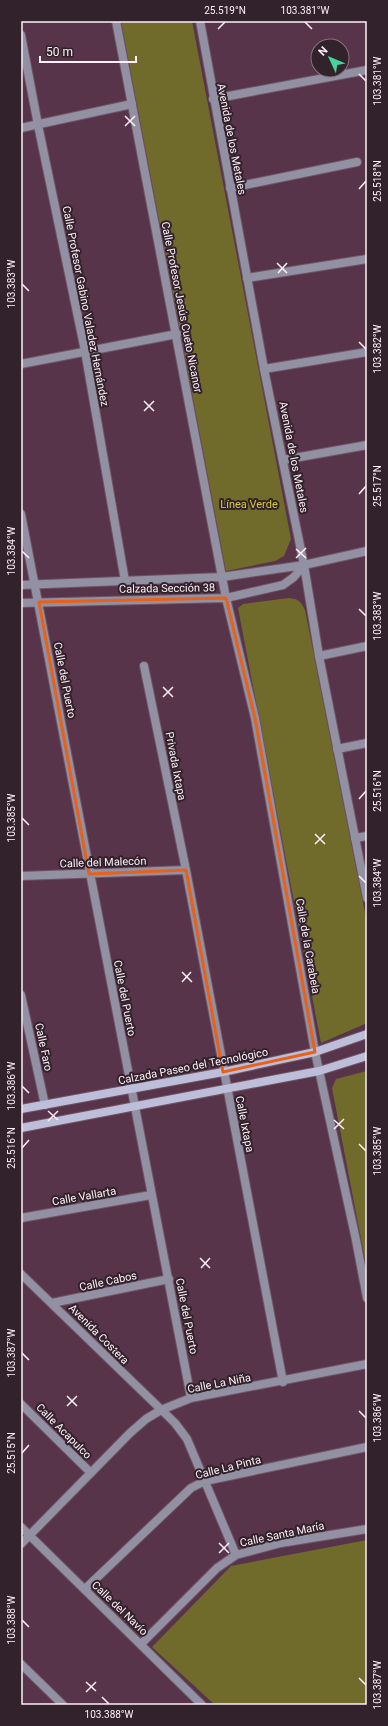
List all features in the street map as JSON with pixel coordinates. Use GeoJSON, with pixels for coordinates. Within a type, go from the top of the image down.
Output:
{"type":"FeatureCollection","features":[{"type":"Feature","properties":{"kind":"main road","name":"Calzada Paseo del Tecnológico"},"geometry":{"type":"LineString","coordinates":[[21,1110],[223,1072],[315,1052],[367,1034]]}},
{"type":"Feature","properties":{"kind":"main road"},"geometry":{"type":"LineString","coordinates":[[21,1128],[319,1071],[367,1056]]}},
{"type":"Feature","properties":{"kind":"street","name":"Calle Profesor Jesús Cueto Nicanor"},"geometry":{"type":"LineString","coordinates":[[116,21],[177,334],[226,598]]}},
{"type":"Feature","properties":{"kind":"street","name":"Avenida de los Metales"},"geometry":{"type":"LineString","coordinates":[[200,21],[213,99],[264,369],[304,565],[319,656],[367,898]]}},
{"type":"Feature","properties":{"kind":"street","name":"Calle Profesor Gabino Valadez Hernández"},"geometry":{"type":"LineString","coordinates":[[21,35],[38,125],[85,351],[125,581]]}},
{"type":"Feature","properties":{"kind":"street"},"geometry":{"type":"LineString","coordinates":[[213,99],[367,70]]}},
{"type":"Feature","properties":{"kind":"street"},"geometry":{"type":"LineString","coordinates":[[21,128],[132,104]]}},
{"type":"Feature","properties":{"kind":"street"},"geometry":{"type":"LineString","coordinates":[[230,188],[357,162]]}},
{"type":"Feature","properties":{"kind":"street"},"geometry":{"type":"LineString","coordinates":[[247,278],[367,259]]}},
{"type":"Feature","properties":{"kind":"street"},"geometry":{"type":"LineString","coordinates":[[21,364],[177,334]]}},
{"type":"Feature","properties":{"kind":"street"},"geometry":{"type":"LineString","coordinates":[[264,369],[367,352]]}},
{"type":"Feature","properties":{"kind":"street"},"geometry":{"type":"LineString","coordinates":[[282,460],[367,445]]}},
{"type":"Feature","properties":{"kind":"street","name":"Calle del Puerto"},"geometry":{"type":"LineString","coordinates":[[21,514],[39,602],[89,874],[191,1398]]}},
{"type":"Feature","properties":{"kind":"street","name":"Calzada Sección 38"},"geometry":{"type":"LineString","coordinates":[[21,585],[222,577],[304,565],[367,550]]}},
{"type":"Feature","properties":{"kind":"street","name":"Calzada Sección 38"},"geometry":{"type":"LineString","coordinates":[[21,603],[226,598],[283,585],[294,577],[304,565]]}},
{"type":"Feature","properties":{"kind":"street","name":"Calle de la Carabela"},"geometry":{"type":"LineString","coordinates":[[226,598],[255,718],[315,1052],[356,1240],[367,1298]]}},
{"type":"Feature","properties":{"kind":"street"},"geometry":{"type":"LineString","coordinates":[[319,656],[367,646]]}},
{"type":"Feature","properties":{"kind":"street","name":"Privada Ixtapa"},"geometry":{"type":"LineString","coordinates":[[144,666],[186,870]]}},
{"type":"Feature","properties":{"kind":"street"},"geometry":{"type":"LineString","coordinates":[[337,749],[367,743]]}},
{"type":"Feature","properties":{"kind":"street"},"geometry":{"type":"LineString","coordinates":[[355,838],[367,836]]}},
{"type":"Feature","properties":{"kind":"street","name":"Calle del Malecón"},"geometry":{"type":"LineString","coordinates":[[21,876],[186,870]]}},
{"type":"Feature","properties":{"kind":"street","name":"Calle Ixtapa"},"geometry":{"type":"LineString","coordinates":[[186,870],[223,1072],[283,1382]]}},
{"type":"Feature","properties":{"kind":"street","name":"Calle Faro"},"geometry":{"type":"LineString","coordinates":[[21,995],[45,1105]]}},
{"type":"Feature","properties":{"kind":"street","name":"Calle Vallarta"},"geometry":{"type":"LineString","coordinates":[[21,1218],[151,1195]]}},
{"type":"Feature","properties":{"kind":"street","name":"Avenida Costera"},"geometry":{"type":"LineString","coordinates":[[21,1274],[161,1410]]}},
{"type":"Feature","properties":{"kind":"street","name":"Calle Cabos"},"geometry":{"type":"LineString","coordinates":[[52,1303],[169,1279]]}},
{"type":"Feature","properties":{"kind":"street","name":"Calle La Niña"},"geometry":{"type":"LineString","coordinates":[[21,1544],[130,1433],[146,1419],[161,1410],[191,1398],[283,1382],[367,1364]]}},
{"type":"Feature","properties":{"kind":"street","name":"Calle Acapulco"},"geometry":{"type":"LineString","coordinates":[[21,1404],[91,1473]]}},
{"type":"Feature","properties":{"kind":"street"},"geometry":{"type":"LineString","coordinates":[[161,1410],[175,1423],[187,1439],[236,1555]]}},
{"type":"Feature","properties":{"kind":"street","name":"Calle La Pinta"},"geometry":{"type":"LineString","coordinates":[[85,1589],[191,1488],[205,1481],[367,1447]]}},
{"type":"Feature","properties":{"kind":"street","name":"Calle del Navío"},"geometry":{"type":"LineString","coordinates":[[21,1527],[202,1705]]}},
{"type":"Feature","properties":{"kind":"street","name":"Calle Santa María"},"geometry":{"type":"LineString","coordinates":[[141,1644],[217,1568],[236,1555],[281,1544],[367,1529]]}},
{"type":"Feature","properties":{"kind":"street"},"geometry":{"type":"LineString","coordinates":[[22,1668],[63,1705]]}},
{"type":"Feature","properties":{"kind":"highlighted area"},"geometry":{"type":"Polygon","coordinates":[[[226,598],[255,718],[315,1052],[223,1072],[186,870],[89,874],[39,602],[226,598]]]}},
{"type":"Feature","properties":{"kind":"green space","name":"Línea Verde"},"geometry":{"type":"Polygon","coordinates":[[[121,21],[192,21],[291,539],[284,556],[275,561],[226,571],[121,21]]]}},
{"type":"Feature","properties":{"kind":"green space"},"geometry":{"type":"Polygon","coordinates":[[[289,598],[299,601],[305,610],[367,923],[367,1023],[321,1043],[238,608],[243,604],[289,598]]]}},
{"type":"Feature","properties":{"kind":"green space"},"geometry":{"type":"Polygon","coordinates":[[[367,1071],[367,1270],[332,1088],[336,1079],[367,1071]]]}},
{"type":"Feature","properties":{"kind":"green space"},"geometry":{"type":"Polygon","coordinates":[[[367,1540],[367,1705],[215,1705],[152,1647],[231,1566],[367,1540]]]}}]}
